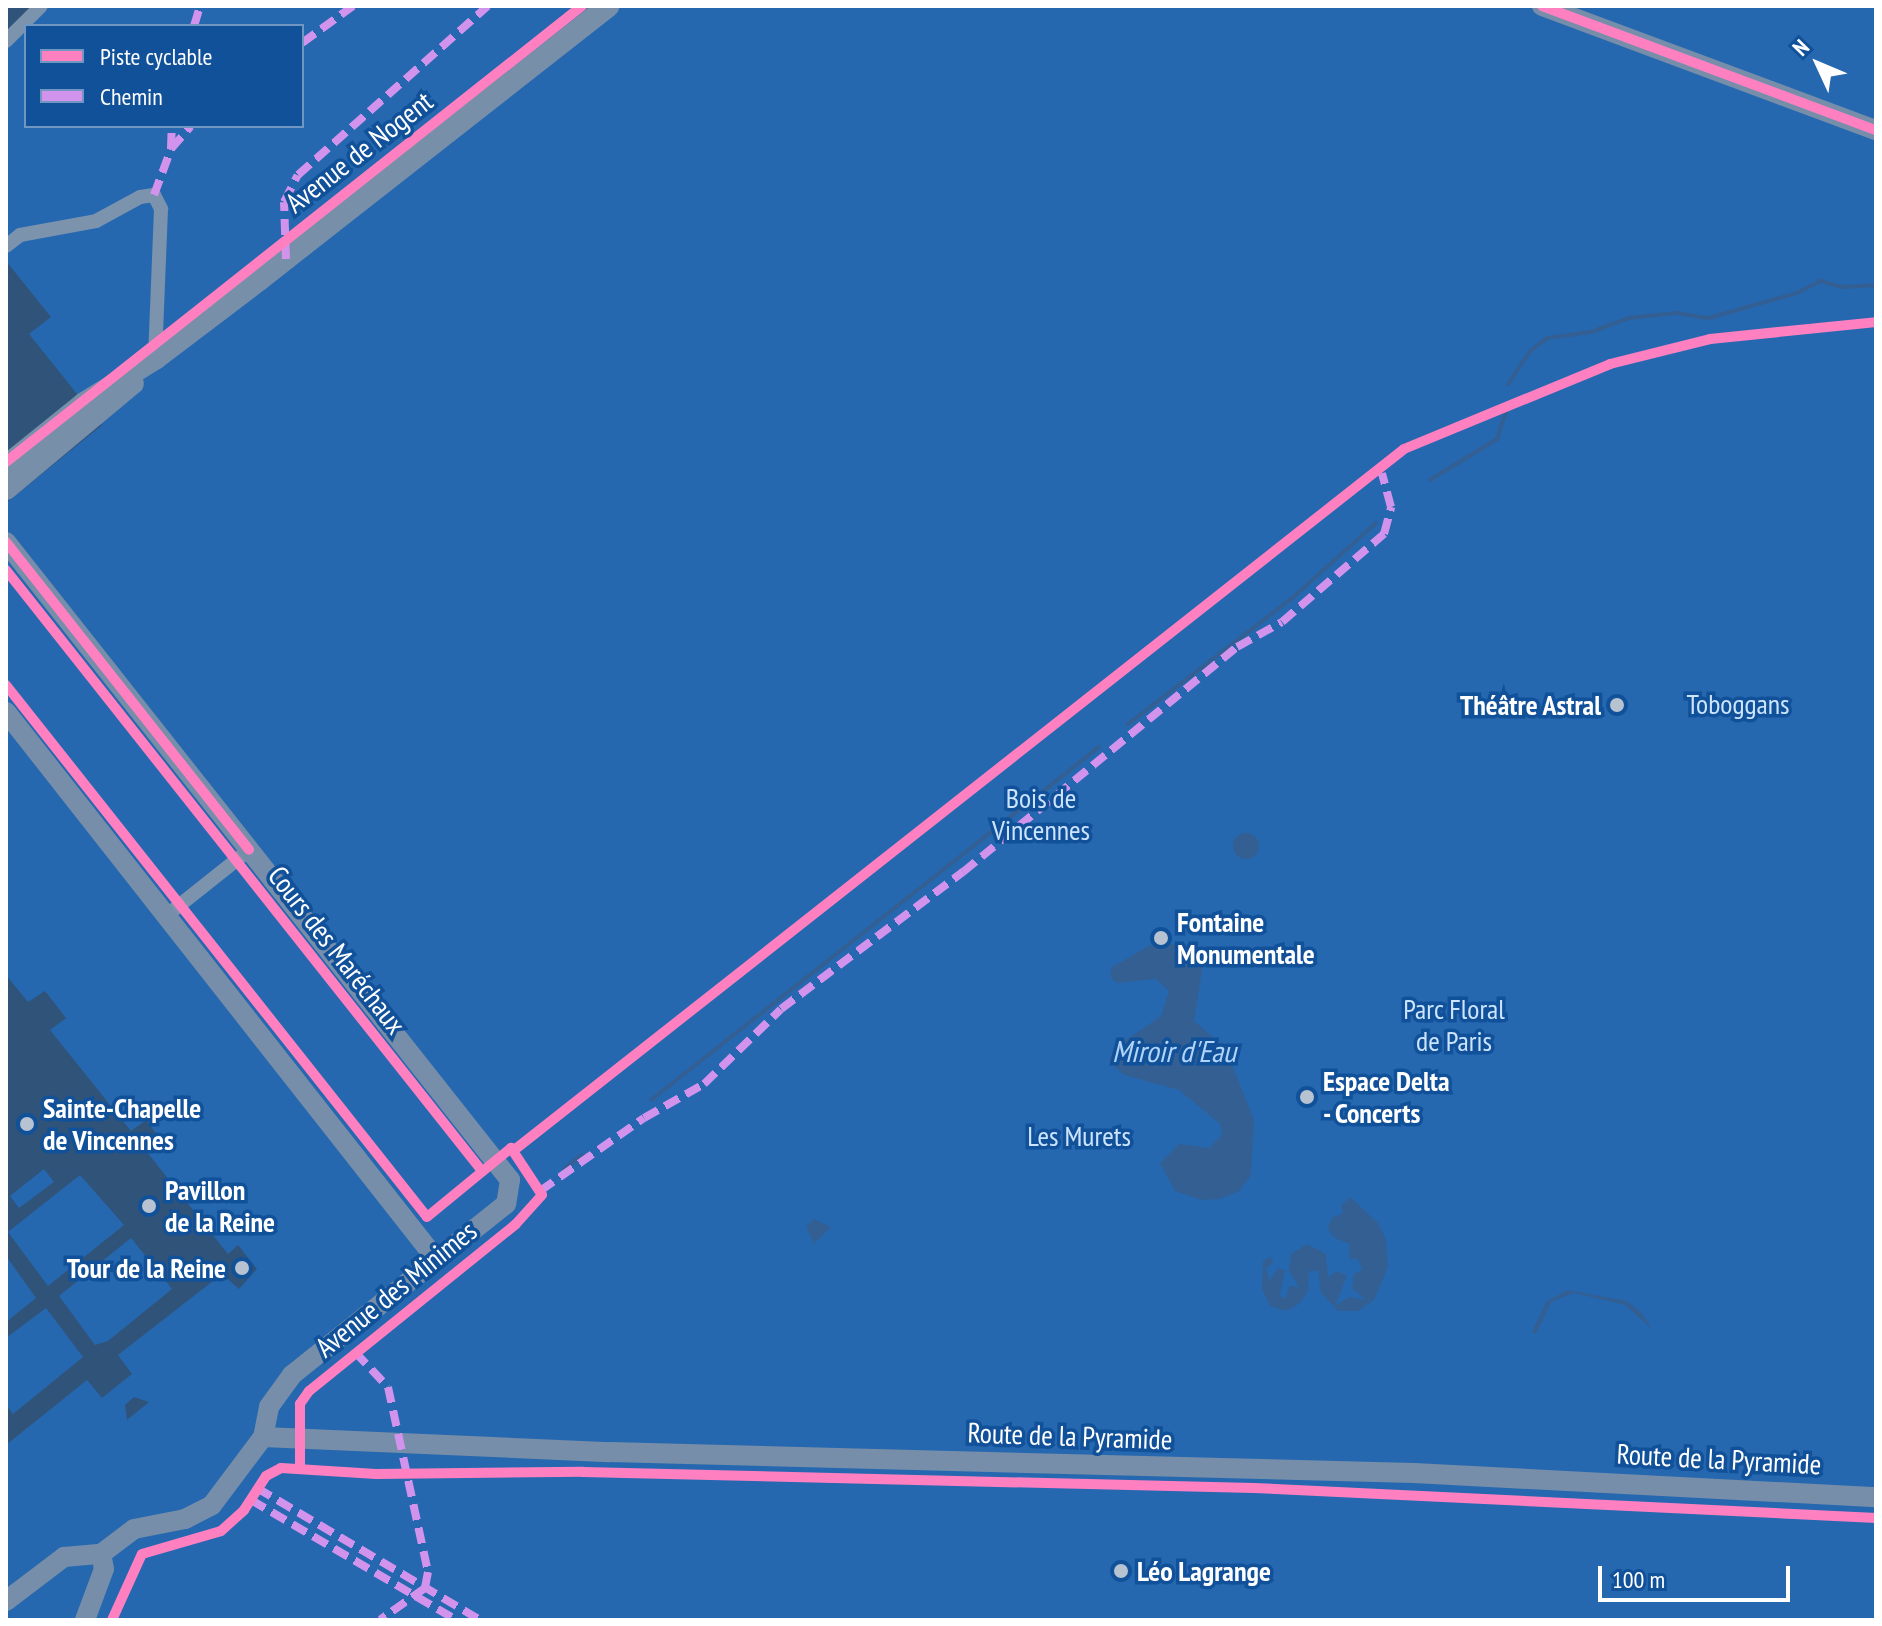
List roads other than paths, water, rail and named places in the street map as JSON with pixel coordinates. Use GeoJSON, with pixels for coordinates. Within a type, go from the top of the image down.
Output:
{"type":"FeatureCollection","features":[{"type":"Feature","properties":{"kind":"main road","name":"Avenue de Nogent"},"geometry":{"type":"LineString","coordinates":[[6,466],[84,403],[155,359],[608,6]]}},
{"type":"Feature","properties":{"kind":"main road","name":"Avenue de Nogent"},"geometry":{"type":"LineString","coordinates":[[6,489],[147,371],[155,359]]}},
{"type":"Feature","properties":{"kind":"street"},"geometry":{"type":"LineString","coordinates":[[6,41],[41,6]]}},
{"type":"Feature","properties":{"kind":"street"},"geometry":{"type":"LineString","coordinates":[[1542,6],[1876,130]]}},
{"type":"Feature","properties":{"kind":"street"},"geometry":{"type":"LineString","coordinates":[[6,246],[20,235],[96,221],[140,197],[154,195],[161,209],[153,304],[155,359]]}},
{"type":"Feature","properties":{"kind":"street","name":"Cours des Maréchaux"},"geometry":{"type":"LineString","coordinates":[[6,542],[507,1174],[512,1192]]}},
{"type":"Feature","properties":{"kind":"street"},"geometry":{"type":"LineString","coordinates":[[6,712],[436,1259]]}},
{"type":"Feature","properties":{"kind":"street","name":"Cours des Maréchaux"},"geometry":{"type":"LineString","coordinates":[[166,916],[249,850]]}},
{"type":"Feature","properties":{"kind":"street","name":"Avenue des Minimes"},"geometry":{"type":"LineString","coordinates":[[101,1554],[134,1529],[191,1517],[212,1505],[263,1437],[269,1407],[292,1375],[506,1204],[512,1192]]}},
{"type":"Feature","properties":{"kind":"street","name":"Route de la Pyramide"},"geometry":{"type":"LineString","coordinates":[[263,1437],[601,1452],[1414,1473],[1876,1497]]}},
{"type":"Feature","properties":{"kind":"street"},"geometry":{"type":"LineString","coordinates":[[6,1601],[64,1557],[101,1554],[104,1569],[85,1620]]}},
{"type":"Feature","properties":{"kind":"water"},"geometry":{"type":"Polygon","coordinates":[[[1246,833],[1255,837],[1259,846],[1255,855],[1246,859],[1237,855],[1233,846],[1237,837],[1246,833]]]}},
{"type":"Feature","properties":{"kind":"water","name":"Miroir d'Eau"},"geometry":{"type":"Polygon","coordinates":[[[1178,944],[1205,952],[1194,1021],[1225,1047],[1254,1120],[1251,1175],[1239,1191],[1220,1199],[1202,1200],[1175,1191],[1160,1163],[1179,1144],[1209,1148],[1222,1135],[1220,1124],[1179,1090],[1124,1075],[1109,1061],[1114,1048],[1161,1016],[1169,991],[1156,979],[1116,983],[1110,976],[1112,967],[1151,945],[1178,944]]]}},
{"type":"Feature","properties":{"kind":"water"},"geometry":{"type":"Polygon","coordinates":[[[1350,1197],[1378,1223],[1386,1240],[1388,1267],[1374,1300],[1358,1311],[1338,1311],[1321,1293],[1318,1271],[1309,1271],[1308,1292],[1299,1304],[1286,1311],[1270,1306],[1262,1288],[1263,1261],[1270,1257],[1274,1261],[1266,1269],[1270,1280],[1278,1268],[1285,1270],[1280,1296],[1285,1299],[1289,1286],[1299,1287],[1289,1271],[1291,1254],[1307,1244],[1326,1254],[1328,1277],[1337,1271],[1347,1276],[1335,1306],[1349,1297],[1366,1300],[1352,1288],[1354,1274],[1362,1269],[1358,1259],[1349,1259],[1349,1244],[1333,1237],[1328,1227],[1332,1218],[1343,1213],[1341,1206],[1350,1197]]]}},
{"type":"Feature","properties":{"kind":"water"},"geometry":{"type":"Polygon","coordinates":[[[814,1219],[831,1227],[814,1244],[806,1226],[814,1219]]]}},
{"type":"Feature","properties":{"kind":"water"},"geometry":{"type":"Polygon","coordinates":[[[1568,1290],[1626,1301],[1642,1313],[1652,1329],[1625,1305],[1574,1293],[1551,1302],[1536,1334],[1532,1332],[1547,1301],[1568,1290]]]}},
{"type":"Feature","properties":{"kind":"waterway"},"geometry":{"type":"LineString","coordinates":[[1508,384],[1530,351],[1547,338],[1591,332],[1629,318],[1676,313],[1709,318],[1797,293],[1821,281],[1841,287],[1876,285]]}},
{"type":"Feature","properties":{"kind":"waterway"},"geometry":{"type":"LineString","coordinates":[[1430,480],[1497,439],[1506,411]]}},
{"type":"Feature","properties":{"kind":"waterway"},"geometry":{"type":"LineString","coordinates":[[1128,724],[1291,599],[1376,523]]}},
{"type":"Feature","properties":{"kind":"waterway"},"geometry":{"type":"LineString","coordinates":[[651,1100],[1099,747]]}},
{"type":"Feature","properties":{"kind":"waterway"},"geometry":{"type":"LineString","coordinates":[[564,1169],[582,1155]]}},
{"type":"Feature","properties":{"kind":"place","name":"Théâtre Astral"},"geometry":{"type":"Point","coordinates":[1617,705]}},
{"type":"Feature","properties":{"kind":"place","name":"Fontaine Monumentale"},"geometry":{"type":"Point","coordinates":[1161,938]}},
{"type":"Feature","properties":{"kind":"place","name":"Espace Delta - Concerts"},"geometry":{"type":"Point","coordinates":[1307,1097]}},
{"type":"Feature","properties":{"kind":"place","name":"Sainte-Chapelle de Vincennes"},"geometry":{"type":"Point","coordinates":[27,1124]}},
{"type":"Feature","properties":{"kind":"place","name":"Pavillon de la Reine"},"geometry":{"type":"Point","coordinates":[149,1206]}},
{"type":"Feature","properties":{"kind":"place","name":"Tour de la Reine"},"geometry":{"type":"Point","coordinates":[242,1268]}},
{"type":"Feature","properties":{"kind":"place","name":"Léo Lagrange"},"geometry":{"type":"Point","coordinates":[1121,1571]}},
{"type":"Feature","properties":{"kind":"park label","name":"Toboggans"},"geometry":{"type":"Point","coordinates":[1738,704]}},
{"type":"Feature","properties":{"kind":"park label","name":"Bois de Vincennes"},"geometry":{"type":"Point","coordinates":[1041,814]}},
{"type":"Feature","properties":{"kind":"park label","name":"Parc Floral de Paris"},"geometry":{"type":"Point","coordinates":[1454,1025]}},
{"type":"Feature","properties":{"kind":"park label","name":"Les Murets"},"geometry":{"type":"Point","coordinates":[1079,1136]}}]}
